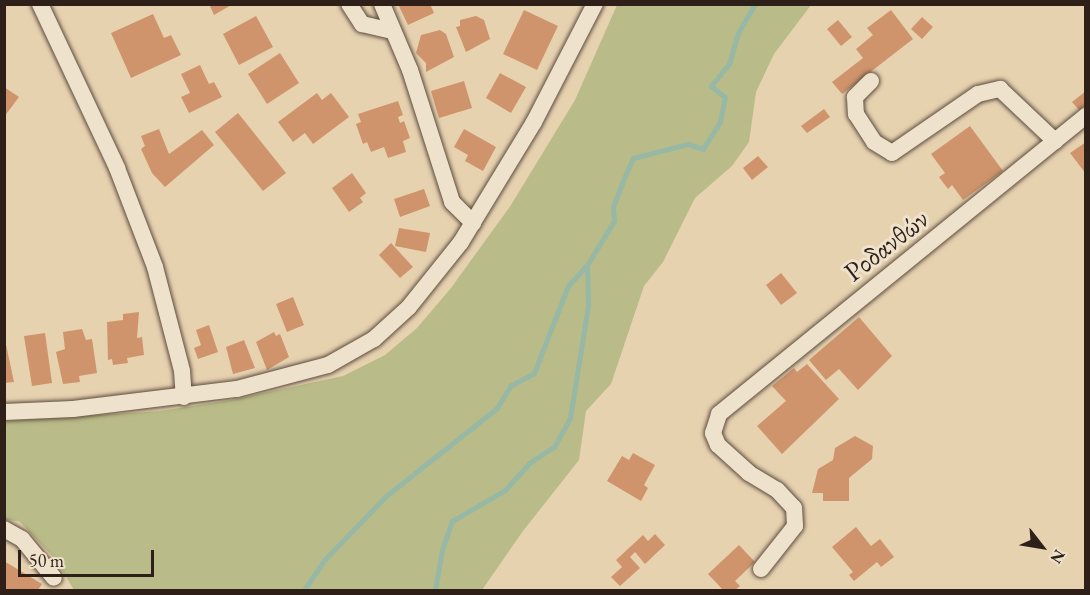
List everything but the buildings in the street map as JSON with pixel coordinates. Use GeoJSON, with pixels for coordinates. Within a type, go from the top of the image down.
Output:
{"type":"FeatureCollection","features":[{"type":"Feature","properties":{"kind":"street"},"geometry":{"type":"LineString","coordinates":[[40,4],[113,158],[155,267],[182,371],[184,397]]}},
{"type":"Feature","properties":{"kind":"street"},"geometry":{"type":"LineString","coordinates":[[349,4],[362,24],[393,31]]}},
{"type":"Feature","properties":{"kind":"street"},"geometry":{"type":"LineString","coordinates":[[382,4],[414,81],[452,202],[473,223]]}},
{"type":"Feature","properties":{"kind":"street"},"geometry":{"type":"LineString","coordinates":[[4,412],[184,397],[282,380],[328,365],[374,339],[410,307],[473,223],[534,122],[595,4]]}},
{"type":"Feature","properties":{"kind":"street"},"geometry":{"type":"LineString","coordinates":[[871,81],[855,98],[856,114],[874,142],[892,153],[978,94],[1000,89],[1055,141]]}},
{"type":"Feature","properties":{"kind":"street","name":"Ροδανθών"},"geometry":{"type":"LineString","coordinates":[[761,569],[795,526],[794,508],[777,489],[749,473],[718,446],[713,433],[719,414],[1086,116]]}},
{"type":"Feature","properties":{"kind":"street"},"geometry":{"type":"LineString","coordinates":[[4,529],[22,539],[54,579]]}},
{"type":"Feature","properties":{"kind":"green space"},"geometry":{"type":"Polygon","coordinates":[[[617,5],[811,5],[774,54],[756,92],[749,142],[732,166],[695,198],[663,262],[644,286],[611,384],[586,411],[579,460],[523,531],[482,590],[74,590],[56,560],[19,521],[5,520],[5,421],[160,411],[231,400],[343,376],[385,355],[417,328],[451,288],[511,205],[575,100],[617,5]]]}},
{"type":"Feature","properties":{"kind":"waterway"},"geometry":{"type":"LineString","coordinates":[[435,590],[442,550],[452,521],[505,490],[529,463],[554,447],[570,418],[588,305],[587,265],[614,221],[613,207],[633,158],[688,144],[703,149],[720,122],[725,97],[711,86],[729,64],[738,33],[755,4]]}},
{"type":"Feature","properties":{"kind":"waterway"},"geometry":{"type":"LineString","coordinates":[[304,590],[325,559],[386,496],[497,408],[510,386],[534,373],[568,286],[587,265]]}}]}
